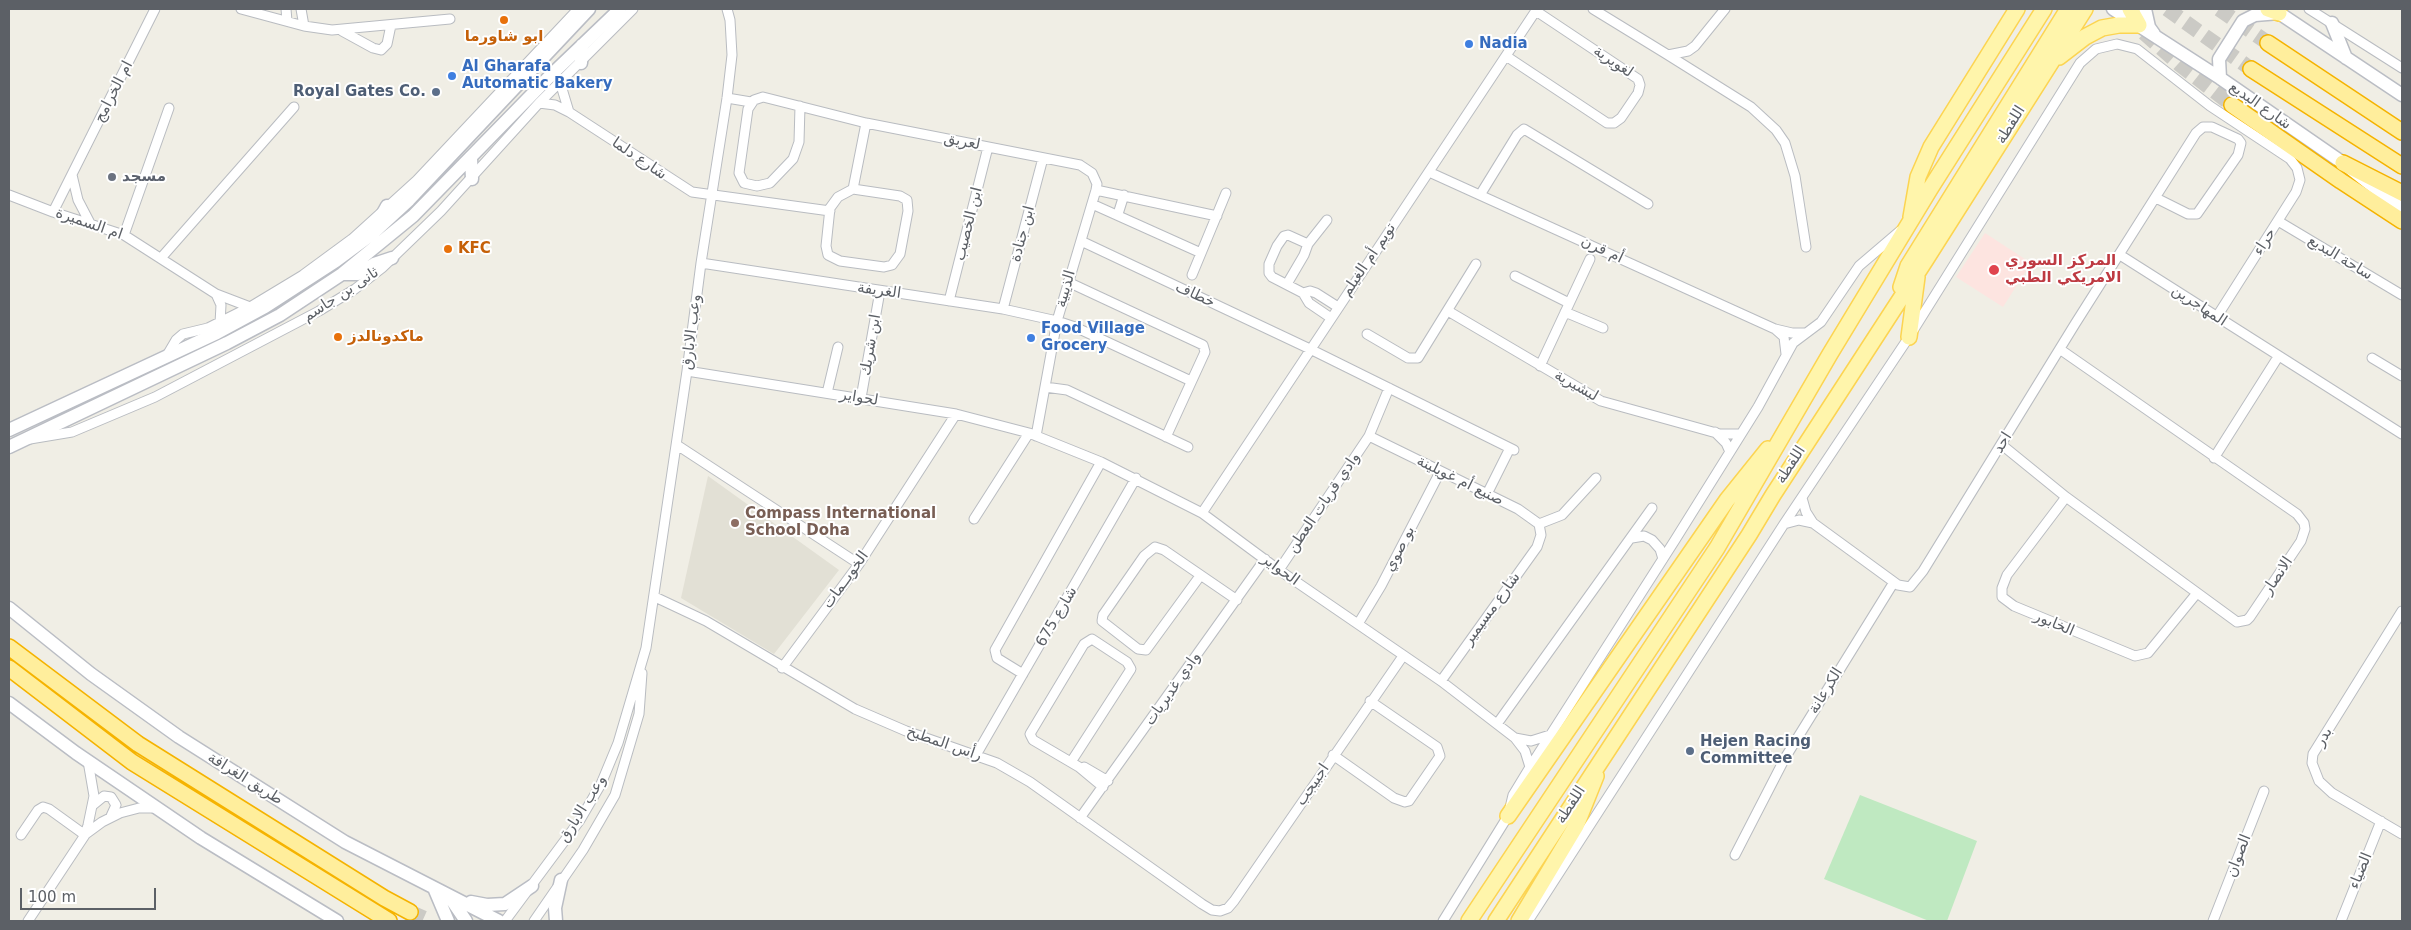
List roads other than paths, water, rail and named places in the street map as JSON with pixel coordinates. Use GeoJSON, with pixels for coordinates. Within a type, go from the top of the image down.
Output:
{"type":"FeatureCollection","features":[{"type":"Feature","properties":{"kind":"highway"},"geometry":{"type":"LineString","coordinates":[[2268,43],[2402,132]]}},
{"type":"Feature","properties":{"kind":"highway","name":"شارع البديع"},"geometry":{"type":"LineString","coordinates":[[2250,69],[2402,166]]}},
{"type":"Feature","properties":{"kind":"highway"},"geometry":{"type":"LineString","coordinates":[[2232,105],[2402,221]]}},
{"type":"Feature","properties":{"kind":"highway"},"geometry":{"type":"LineString","coordinates":[[2343,163],[2402,193]]}},
{"type":"Feature","properties":{"kind":"highway","name":"طريق الغرافة"},"geometry":{"type":"LineString","coordinates":[[9,647],[138,744],[384,898],[410,912]]}},
{"type":"Feature","properties":{"kind":"highway"},"geometry":{"type":"LineString","coordinates":[[9,668],[132,762],[389,921]]}},
{"type":"Feature","properties":{"kind":"main road","name":"ثانى بن جاسم"},"geometry":{"type":"LineString","coordinates":[[9,430],[166,357],[265,307],[336,261],[371,235],[439,169],[589,9]]}},
{"type":"Feature","properties":{"kind":"main road","name":"ثانى بن جاسم"},"geometry":{"type":"LineString","coordinates":[[9,447],[227,343],[280,315],[342,274],[392,235],[620,9]]}},
{"type":"Feature","properties":{"kind":"main road"},"geometry":{"type":"LineString","coordinates":[[1910,223],[1918,177],[1931,147],[2017,9]]}},
{"type":"Feature","properties":{"kind":"main road","name":"اللقطة"},"geometry":{"type":"LineString","coordinates":[[1469,921],[1638,665],[1692,589],[1830,354],[2044,9]]}},
{"type":"Feature","properties":{"kind":"main road"},"geometry":{"type":"LineString","coordinates":[[1896,305],[1908,266],[2068,9]]}},
{"type":"Feature","properties":{"kind":"main road","name":"اللقطة"},"geometry":{"type":"LineString","coordinates":[[1496,921],[1718,582],[2085,9]]}},
{"type":"Feature","properties":{"kind":"main road","name":"شارع البديع"},"geometry":{"type":"LineString","coordinates":[[2113,9],[2220,78],[2343,163],[2402,209]]}},
{"type":"Feature","properties":{"kind":"main road"},"geometry":{"type":"LineString","coordinates":[[2048,66],[2085,37],[2102,28],[2119,25],[2139,25],[2130,9]]}},
{"type":"Feature","properties":{"kind":"main road"},"geometry":{"type":"LineString","coordinates":[[2146,9],[2149,27],[2157,38]]}},
{"type":"Feature","properties":{"kind":"main road"},"geometry":{"type":"LineString","coordinates":[[2220,78],[2219,59],[2244,21],[2255,15],[2273,10],[2402,95]]}},
{"type":"Feature","properties":{"kind":"main road"},"geometry":{"type":"LineString","coordinates":[[2332,23],[2346,58]]}},
{"type":"Feature","properties":{"kind":"main road"},"geometry":{"type":"LineString","coordinates":[[581,63],[582,45]]}},
{"type":"Feature","properties":{"kind":"main road"},"geometry":{"type":"LineString","coordinates":[[471,158],[472,179]]}},
{"type":"Feature","properties":{"kind":"main road"},"geometry":{"type":"LineString","coordinates":[[371,235],[386,206]]}},
{"type":"Feature","properties":{"kind":"main road"},"geometry":{"type":"LineString","coordinates":[[342,274],[358,274],[374,264],[392,258]]}},
{"type":"Feature","properties":{"kind":"main road"},"geometry":{"type":"LineString","coordinates":[[1909,337],[1917,273]]}},
{"type":"Feature","properties":{"kind":"main road"},"geometry":{"type":"LineString","coordinates":[[1508,816],[1737,486],[1789,425]]}},
{"type":"Feature","properties":{"kind":"main road","name":"طريق الغرافة"},"geometry":{"type":"LineString","coordinates":[[9,608],[90,674],[179,737],[345,842],[499,921]]}},
{"type":"Feature","properties":{"kind":"main road"},"geometry":{"type":"LineString","coordinates":[[9,702],[88,761],[201,838],[337,921]]}},
{"type":"Feature","properties":{"kind":"main road"},"geometry":{"type":"LineString","coordinates":[[1553,731],[1584,707]]}},
{"type":"Feature","properties":{"kind":"main road"},"geometry":{"type":"LineString","coordinates":[[1519,921],[1584,810],[1600,760]]}},
{"type":"Feature","properties":{"kind":"main road"},"geometry":{"type":"LineString","coordinates":[[556,921],[555,908],[561,880]]}},
{"type":"Feature","properties":{"kind":"main road"},"geometry":{"type":"LineString","coordinates":[[450,897],[498,906],[516,899],[532,886]]}},
{"type":"Feature","properties":{"kind":"main road"},"geometry":{"type":"LineString","coordinates":[[434,888],[448,921]]}},
{"type":"Feature","properties":{"kind":"main road"},"geometry":{"type":"LineString","coordinates":[[450,897],[466,921]]}},
{"type":"Feature","properties":{"kind":"street","name":"ام الخرامج"},"geometry":{"type":"LineString","coordinates":[[52,212],[155,9]]}},
{"type":"Feature","properties":{"kind":"street"},"geometry":{"type":"LineString","coordinates":[[241,9],[304,26],[342,30],[450,19]]}},
{"type":"Feature","properties":{"kind":"street"},"geometry":{"type":"LineString","coordinates":[[286,9],[287,21]]}},
{"type":"Feature","properties":{"kind":"street"},"geometry":{"type":"LineString","coordinates":[[301,9],[304,26]]}},
{"type":"Feature","properties":{"kind":"street"},"geometry":{"type":"LineString","coordinates":[[166,357],[176,340],[183,334],[208,328],[250,307],[325,260],[356,235],[417,180],[578,9]]}},
{"type":"Feature","properties":{"kind":"street","name":"ثانى بن جاسم"},"geometry":{"type":"LineString","coordinates":[[25,440],[72,432],[155,396],[319,311],[375,274],[472,179],[539,103],[633,9]]}},
{"type":"Feature","properties":{"kind":"street","name":"وعب الابارق"},"geometry":{"type":"LineString","coordinates":[[534,921],[600,824],[615,795],[639,714],[644,656],[655,597],[701,263],[727,98],[732,56],[730,20],[727,9]]}},
{"type":"Feature","properties":{"kind":"street"},"geometry":{"type":"LineString","coordinates":[[1593,9],[1751,107],[1776,130],[1785,143],[1795,176],[1806,247]]}},
{"type":"Feature","properties":{"kind":"street"},"geometry":{"type":"LineString","coordinates":[[1668,56],[1688,51],[1695,46],[1725,9]]}},
{"type":"Feature","properties":{"kind":"street"},"geometry":{"type":"LineString","coordinates":[[2309,9],[2402,68]]}},
{"type":"Feature","properties":{"kind":"street","name":"لغويرية"},"geometry":{"type":"LineString","coordinates":[[1506,56],[1607,123],[1614,123],[1621,118],[1638,93],[1640,85],[1638,79],[1537,10]]}},
{"type":"Feature","properties":{"kind":"street","name":"تويم أم الغيلم"},"geometry":{"type":"LineString","coordinates":[[1202,513],[1537,10]]}},
{"type":"Feature","properties":{"kind":"street"},"geometry":{"type":"LineString","coordinates":[[342,30],[373,48],[381,50],[387,44],[391,25]]}},
{"type":"Feature","properties":{"kind":"street","name":"اللقطة"},"geometry":{"type":"LineString","coordinates":[[1528,921],[1784,524],[1909,337],[2080,63],[2090,52],[2107,45]]}},
{"type":"Feature","properties":{"kind":"street","name":"شارع البديع"},"geometry":{"type":"LineString","coordinates":[[2107,45],[2124,45],[2137,49],[2210,106],[2294,162]]}},
{"type":"Feature","properties":{"kind":"street"},"geometry":{"type":"LineString","coordinates":[[560,82],[569,112]]}},
{"type":"Feature","properties":{"kind":"street","name":"لعريق"},"geometry":{"type":"LineString","coordinates":[[727,98],[751,102],[763,97],[866,123],[1087,168],[1095,179],[1096,190]]}},
{"type":"Feature","properties":{"kind":"street"},"geometry":{"type":"LineString","coordinates":[[751,102],[748,109],[739,176],[746,185],[763,186],[778,177],[796,154],[799,142],[800,106]]}},
{"type":"Feature","properties":{"kind":"street","name":"شارع دلما"},"geometry":{"type":"LineString","coordinates":[[539,103],[555,106],[569,112],[686,190],[712,196],[830,211]]}},
{"type":"Feature","properties":{"kind":"street"},"geometry":{"type":"LineString","coordinates":[[161,258],[294,107]]}},
{"type":"Feature","properties":{"kind":"street"},"geometry":{"type":"LineString","coordinates":[[124,235],[169,108]]}},
{"type":"Feature","properties":{"kind":"street"},"geometry":{"type":"LineString","coordinates":[[853,189],[866,123]]}},
{"type":"Feature","properties":{"kind":"street","name":"احد"},"geometry":{"type":"LineString","coordinates":[[1894,582],[1906,588],[1915,583],[2196,133],[2204,127],[2212,126],[2241,143],[2238,155],[2197,214],[2191,215],[2156,198]]}},
{"type":"Feature","properties":{"kind":"street"},"geometry":{"type":"LineString","coordinates":[[1480,195],[1517,135],[1524,130],[1648,204]]}},
{"type":"Feature","properties":{"kind":"street","name":"ابن الخصيب"},"geometry":{"type":"LineString","coordinates":[[949,300],[988,147]]}},
{"type":"Feature","properties":{"kind":"street","name":"ابن جنادة"},"geometry":{"type":"LineString","coordinates":[[1003,309],[1043,158]]}},
{"type":"Feature","properties":{"kind":"street","name":"حراء"},"geometry":{"type":"LineString","coordinates":[[2216,318],[2296,192],[2300,174],[2294,162]]}},
{"type":"Feature","properties":{"kind":"street","name":"أم قرن"},"geometry":{"type":"LineString","coordinates":[[1428,172],[1775,329],[1792,333],[1808,332]]}},
{"type":"Feature","properties":{"kind":"street"},"geometry":{"type":"LineString","coordinates":[[72,175],[78,200],[90,223]]}},
{"type":"Feature","properties":{"kind":"street"},"geometry":{"type":"LineString","coordinates":[[762,202],[763,186]]}},
{"type":"Feature","properties":{"kind":"street"},"geometry":{"type":"LineString","coordinates":[[853,189],[900,196],[906,200],[908,211],[900,254],[895,262],[884,267],[840,261],[830,257],[826,249],[830,211],[838,196],[853,189]]}},
{"type":"Feature","properties":{"kind":"street"},"geometry":{"type":"LineString","coordinates":[[1201,252],[1092,204],[1096,190],[1217,216]]}},
{"type":"Feature","properties":{"kind":"street"},"geometry":{"type":"LineString","coordinates":[[1192,275],[1226,193]]}},
{"type":"Feature","properties":{"kind":"street","name":"ام السميرة"},"geometry":{"type":"LineString","coordinates":[[9,194],[52,212],[124,235],[216,294],[250,307]]}},
{"type":"Feature","properties":{"kind":"street"},"geometry":{"type":"LineString","coordinates":[[1118,214],[1124,195]]}},
{"type":"Feature","properties":{"kind":"street","name":"الذيبية"},"geometry":{"type":"LineString","coordinates":[[974,519],[1033,434],[1045,386],[1057,321],[1092,204]]}},
{"type":"Feature","properties":{"kind":"street"},"geometry":{"type":"LineString","coordinates":[[1287,284],[1304,255],[1308,244],[1327,220]]}},
{"type":"Feature","properties":{"kind":"street","name":"ساحة البديع"},"geometry":{"type":"LineString","coordinates":[[2278,221],[2402,295]]}},
{"type":"Feature","properties":{"kind":"street","name":"اللقطة"},"geometry":{"type":"LineString","coordinates":[[1444,921],[1508,816],[1513,795],[1730,452],[1786,355],[1798,338],[1825,317],[1859,266],[1910,223]]}},
{"type":"Feature","properties":{"kind":"street"},"geometry":{"type":"LineString","coordinates":[[1308,244],[1288,235],[1284,236],[1269,264],[1269,273],[1302,293],[1309,303],[1331,318]]}},
{"type":"Feature","properties":{"kind":"street","name":"خطاف"},"geometry":{"type":"LineString","coordinates":[[1081,241],[1310,349]]}},
{"type":"Feature","properties":{"kind":"street","name":"المهاجرين"},"geometry":{"type":"LineString","coordinates":[[2120,256],[2402,434]]}},
{"type":"Feature","properties":{"kind":"street"},"geometry":{"type":"LineString","coordinates":[[1540,366],[1590,260]]}},
{"type":"Feature","properties":{"kind":"street","name":"الغريفة"},"geometry":{"type":"LineString","coordinates":[[701,263],[880,292],[949,300],[1057,321],[1075,327],[1192,381]]}},
{"type":"Feature","properties":{"kind":"street"},"geometry":{"type":"LineString","coordinates":[[1367,334],[1408,358],[1414,359],[1422,353],[1476,264]]}},
{"type":"Feature","properties":{"kind":"street"},"geometry":{"type":"LineString","coordinates":[[1515,276],[1569,303]]}},
{"type":"Feature","properties":{"kind":"street"},"geometry":{"type":"LineString","coordinates":[[1068,282],[1202,344],[1205,352],[1166,437]]}},
{"type":"Feature","properties":{"kind":"street"},"geometry":{"type":"LineString","coordinates":[[1302,293],[1310,291],[1316,293],[1338,307]]}},
{"type":"Feature","properties":{"kind":"street","name":"ابن شريك"},"geometry":{"type":"LineString","coordinates":[[861,398],[880,292]]}},
{"type":"Feature","properties":{"kind":"street"},"geometry":{"type":"LineString","coordinates":[[216,294],[221,305],[220,323]]}},
{"type":"Feature","properties":{"kind":"street","name":"لبشيرية"},"geometry":{"type":"LineString","coordinates":[[1448,311],[1600,401],[1715,432],[1741,434]]}},
{"type":"Feature","properties":{"kind":"street"},"geometry":{"type":"LineString","coordinates":[[1565,312],[1603,328]]}},
{"type":"Feature","properties":{"kind":"street"},"geometry":{"type":"LineString","coordinates":[[1775,329],[1786,343],[1786,355]]}},
{"type":"Feature","properties":{"kind":"street"},"geometry":{"type":"LineString","coordinates":[[827,392],[838,347]]}},
{"type":"Feature","properties":{"kind":"street"},"geometry":{"type":"LineString","coordinates":[[1310,349],[1512,449],[1487,494]]}},
{"type":"Feature","properties":{"kind":"street","name":"الانصار"},"geometry":{"type":"LineString","coordinates":[[2002,445],[2066,497],[2237,622],[2247,620],[2301,541],[2305,529],[2304,523],[2297,514],[2061,350]]}},
{"type":"Feature","properties":{"kind":"street"},"geometry":{"type":"LineString","coordinates":[[2214,458],[2278,357]]}},
{"type":"Feature","properties":{"kind":"street"},"geometry":{"type":"LineString","coordinates":[[2372,358],[2402,376]]}},
{"type":"Feature","properties":{"kind":"street","name":"لحواير"},"geometry":{"type":"LineString","coordinates":[[687,371],[956,414],[1033,434]]}},
{"type":"Feature","properties":{"kind":"street"},"geometry":{"type":"LineString","coordinates":[[1045,386],[1067,390],[1188,447]]}},
{"type":"Feature","properties":{"kind":"street"},"geometry":{"type":"LineString","coordinates":[[1369,436],[1389,388]]}},
{"type":"Feature","properties":{"kind":"street","name":"الخويــمات"},"geometry":{"type":"LineString","coordinates":[[782,668],[858,564],[956,414]]}},
{"type":"Feature","properties":{"kind":"street"},"geometry":{"type":"LineString","coordinates":[[1715,432],[1723,439],[1730,452]]}},
{"type":"Feature","properties":{"kind":"street","name":"الحواير"},"geometry":{"type":"LineString","coordinates":[[1033,434],[1099,460],[1202,513],[1279,570],[1441,681],[1497,724],[1515,738],[1525,751],[1530,767]]}},
{"type":"Feature","properties":{"kind":"street","name":"صنيع أم غويلينة"},"geometry":{"type":"LineString","coordinates":[[1369,436],[1440,472],[1518,508],[1540,524]]}},
{"type":"Feature","properties":{"kind":"street","name":"وادي قريات العطن"},"geometry":{"type":"LineString","coordinates":[[1279,570],[1369,436]]}},
{"type":"Feature","properties":{"kind":"street"},"geometry":{"type":"LineString","coordinates":[[676,445],[858,564]]}},
{"type":"Feature","properties":{"kind":"street"},"geometry":{"type":"LineString","coordinates":[[1023,674],[997,658],[995,650],[1089,487],[1099,460]]}},
{"type":"Feature","properties":{"kind":"street","name":"بو صوي"},"geometry":{"type":"LineString","coordinates":[[1358,624],[1381,586],[1440,472]]}},
{"type":"Feature","properties":{"kind":"street","name":"شارع 675"},"geometry":{"type":"LineString","coordinates":[[976,755],[1136,478]]}},
{"type":"Feature","properties":{"kind":"street"},"geometry":{"type":"LineString","coordinates":[[1540,524],[1562,515],[1596,478]]}},
{"type":"Feature","properties":{"kind":"street","name":"الخابور"},"geometry":{"type":"LineString","coordinates":[[2066,497],[2007,575],[2002,588],[2002,597],[2014,606],[2135,656],[2148,653],[2197,593]]}},
{"type":"Feature","properties":{"kind":"street"},"geometry":{"type":"LineString","coordinates":[[1802,498],[1806,512],[1813,523],[1894,582]]}},
{"type":"Feature","properties":{"kind":"street"},"geometry":{"type":"LineString","coordinates":[[1497,724],[1652,508]]}},
{"type":"Feature","properties":{"kind":"street"},"geometry":{"type":"LineString","coordinates":[[1784,524],[1799,520],[1813,523]]}},
{"type":"Feature","properties":{"kind":"street"},"geometry":{"type":"LineString","coordinates":[[1642,523],[1660,549],[1663,559]]}},
{"type":"Feature","properties":{"kind":"street","name":"شارع مسيمير"},"geometry":{"type":"LineString","coordinates":[[1441,681],[1537,547],[1541,535],[1540,524]]}},
{"type":"Feature","properties":{"kind":"street"},"geometry":{"type":"LineString","coordinates":[[1632,538],[1644,536],[1662,541],[1675,540]]}},
{"type":"Feature","properties":{"kind":"street"},"geometry":{"type":"LineString","coordinates":[[1200,576],[1146,650],[1138,649],[1102,621],[1105,612],[1151,549],[1164,550],[1200,576],[1211,584],[1235,602]]}},
{"type":"Feature","properties":{"kind":"street","name":"وادي غديريات"},"geometry":{"type":"LineString","coordinates":[[1080,818],[1265,559]]}},
{"type":"Feature","properties":{"kind":"street","name":"الكرعانة"},"geometry":{"type":"LineString","coordinates":[[1735,855],[1785,758],[1894,582]]}},
{"type":"Feature","properties":{"kind":"street","name":"رأس المطبخ"},"geometry":{"type":"LineString","coordinates":[[655,597],[706,621],[782,668],[868,715],[906,731],[997,763],[1030,782],[1202,904],[1212,910],[1220,911]]}},
{"type":"Feature","properties":{"kind":"street","name":"بدر"},"geometry":{"type":"LineString","coordinates":[[2402,611],[2313,754],[2312,762],[2319,781],[2332,792],[2402,834]]}},
{"type":"Feature","properties":{"kind":"street"},"geometry":{"type":"LineString","coordinates":[[1071,762],[1131,669],[1127,662],[1092,639],[1084,644],[1030,734],[1033,740],[1079,767],[1088,769],[1106,784]]}},
{"type":"Feature","properties":{"kind":"street","name":"وعب الابارق"},"geometry":{"type":"LineString","coordinates":[[505,921],[580,820],[601,784],[618,743],[644,656]]}},
{"type":"Feature","properties":{"kind":"street","name":"اجبيجب"},"geometry":{"type":"LineString","coordinates":[[1220,911],[1228,908],[1234,901],[1370,701],[1403,656]]}},
{"type":"Feature","properties":{"kind":"street"},"geometry":{"type":"LineString","coordinates":[[1333,756],[1394,798],[1405,802],[1409,801],[1440,756],[1439,751],[1434,745],[1370,701]]}},
{"type":"Feature","properties":{"kind":"street"},"geometry":{"type":"LineString","coordinates":[[1515,738],[1531,741],[1553,731]]}},
{"type":"Feature","properties":{"kind":"street"},"geometry":{"type":"LineString","coordinates":[[28,921],[85,835],[93,805],[93,778],[88,761]]}},
{"type":"Feature","properties":{"kind":"street","name":"الصوان"},"geometry":{"type":"LineString","coordinates":[[2213,921],[2264,791]]}},
{"type":"Feature","properties":{"kind":"street"},"geometry":{"type":"LineString","coordinates":[[93,805],[104,796],[110,797],[116,805],[111,816]]}},
{"type":"Feature","properties":{"kind":"street"},"geometry":{"type":"LineString","coordinates":[[21,835],[38,810],[43,807],[49,808],[85,835]]}},
{"type":"Feature","properties":{"kind":"street"},"geometry":{"type":"LineString","coordinates":[[85,835],[111,816],[138,808],[157,808]]}},
{"type":"Feature","properties":{"kind":"street","name":"الضياء"},"geometry":{"type":"LineString","coordinates":[[2340,921],[2381,821]]}},
{"type":"Feature","properties":{"kind":"tunnel"},"geometry":{"type":"LineString","coordinates":[[2167,9],[2251,69]]}},
{"type":"Feature","properties":{"kind":"tunnel"},"geometry":{"type":"LineString","coordinates":[[2219,9],[2268,43]]}},
{"type":"Feature","properties":{"kind":"tunnel"},"geometry":{"type":"LineString","coordinates":[[2144,33],[2179,64],[2232,105]]}},
{"type":"Feature","properties":{"kind":"tunnel"},"geometry":{"type":"LineString","coordinates":[[410,912],[430,921]]}},
{"type":"Feature","properties":{"kind":"place","name":"ابو شاورما"},"geometry":{"type":"Point","coordinates":[504,20]}},
{"type":"Feature","properties":{"kind":"place","name":"Nadia"},"geometry":{"type":"Point","coordinates":[1469,44]}},
{"type":"Feature","properties":{"kind":"place","name":"Al Gharafa Automatic Bakery"},"geometry":{"type":"Point","coordinates":[452,76]}},
{"type":"Feature","properties":{"kind":"place","name":"Royal Gates Co."},"geometry":{"type":"Point","coordinates":[436,92]}},
{"type":"Feature","properties":{"kind":"place","name":"مسجد"},"geometry":{"type":"Point","coordinates":[112,177]}},
{"type":"Feature","properties":{"kind":"place","name":"KFC"},"geometry":{"type":"Point","coordinates":[448,249]}},
{"type":"Feature","properties":{"kind":"place","name":"المركز السوري الامريكي الطبي"},"geometry":{"type":"Point","coordinates":[1994,270]}},
{"type":"Feature","properties":{"kind":"place","name":"ماكدونالدز"},"geometry":{"type":"Point","coordinates":[338,337]}},
{"type":"Feature","properties":{"kind":"place","name":"Food Village Grocery"},"geometry":{"type":"Point","coordinates":[1031,338]}},
{"type":"Feature","properties":{"kind":"place","name":"Compass International School Doha"},"geometry":{"type":"Point","coordinates":[735,523]}},
{"type":"Feature","properties":{"kind":"place","name":"Hejen Racing Committee"},"geometry":{"type":"Point","coordinates":[1690,751]}}]}
